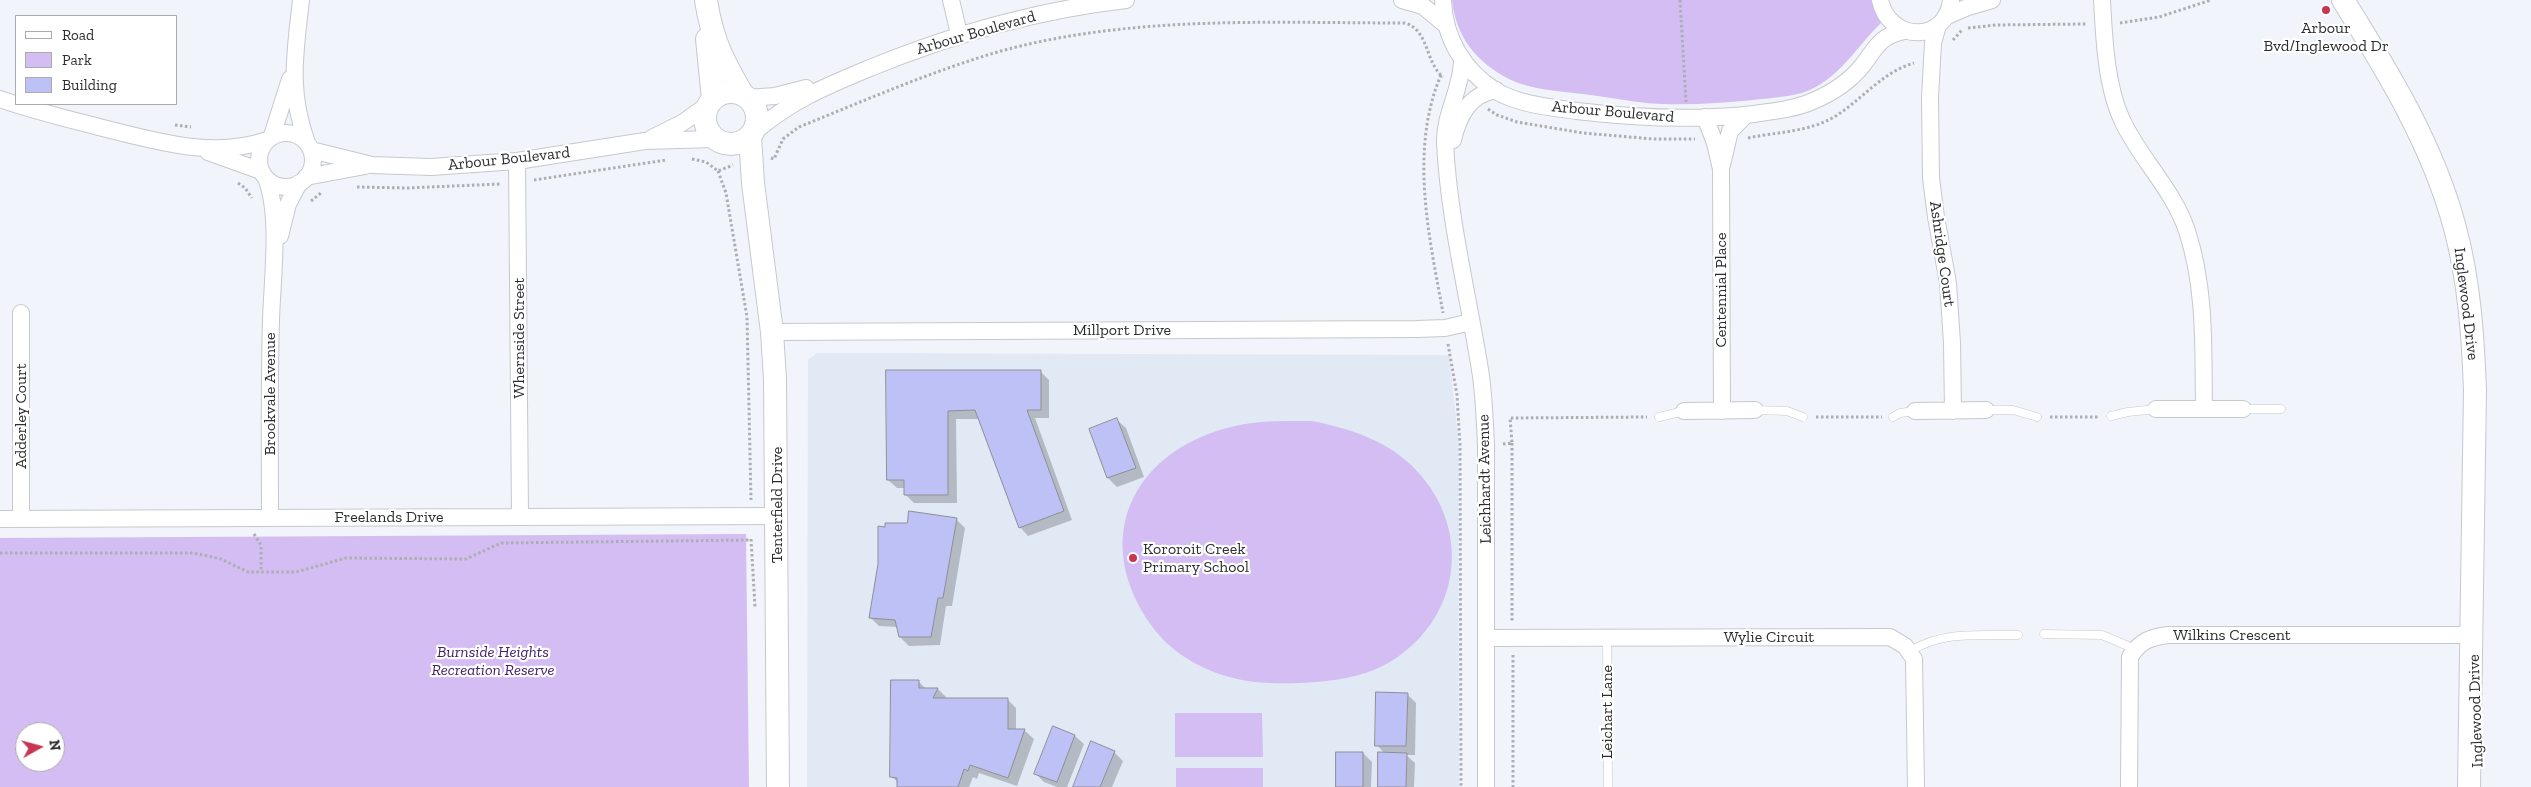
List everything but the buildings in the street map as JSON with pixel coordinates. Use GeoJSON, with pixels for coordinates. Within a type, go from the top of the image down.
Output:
{"type":"FeatureCollection","features":[{"type":"Feature","properties":{"kind":"street"},"geometry":{"type":"LineString","coordinates":[[197,147],[263,174],[282,186],[303,180],[311,168],[309,146],[296,105],[294,65],[301,0]]}},
{"type":"Feature","properties":{"kind":"street"},"geometry":{"type":"LineString","coordinates":[[951,0],[959,34]]}},
{"type":"Feature","properties":{"kind":"street","name":"Arbour Boulevard"},"geometry":{"type":"LineString","coordinates":[[830,85],[959,34],[1049,12],[1126,0]]}},
{"type":"Feature","properties":{"kind":"street"},"geometry":{"type":"LineString","coordinates":[[1402,0],[1423,6],[1447,26]]}},
{"type":"Feature","properties":{"kind":"street","name":"Arbour Boulevard"},"geometry":{"type":"LineString","coordinates":[[1443,0],[1447,26],[1462,62],[1496,90],[1520,101],[1554,108],[1634,117],[1687,119],[1746,115],[1792,108],[1829,94],[1853,76],[1874,48],[1889,34],[1920,33],[1968,7],[1992,0]]}},
{"type":"Feature","properties":{"kind":"street"},"geometry":{"type":"LineString","coordinates":[[1880,0],[1887,19],[1907,32],[1916,35],[1921,42],[1930,97]]}},
{"type":"Feature","properties":{"kind":"street"},"geometry":{"type":"LineString","coordinates":[[1930,97],[1933,43],[1951,0]]}},
{"type":"Feature","properties":{"kind":"street"},"geometry":{"type":"LineString","coordinates":[[2102,0],[2109,70],[2121,118],[2170,194],[2187,230],[2194,255],[2202,300],[2204,408]]}},
{"type":"Feature","properties":{"kind":"street","name":"Inglewood Drive"},"geometry":{"type":"LineString","coordinates":[[2343,0],[2384,65],[2414,120],[2443,190],[2455,227],[2464,269],[2473,345],[2475,390],[2469,787]]}},
{"type":"Feature","properties":{"kind":"street"},"geometry":{"type":"LineString","coordinates":[[708,10],[718,52],[745,97],[756,111],[757,119],[751,135]]}},
{"type":"Feature","properties":{"kind":"street"},"geometry":{"type":"LineString","coordinates":[[708,10],[708,58],[711,102],[705,119],[706,127],[717,141]]}},
{"type":"Feature","properties":{"kind":"street"},"geometry":{"type":"LineString","coordinates":[[1449,174],[1446,132],[1460,80],[1462,62]]}},
{"type":"Feature","properties":{"kind":"street"},"geometry":{"type":"LineString","coordinates":[[263,174],[259,154],[270,138],[294,65]]}},
{"type":"Feature","properties":{"kind":"street"},"geometry":{"type":"LineString","coordinates":[[645,141],[682,123],[727,92],[745,97],[775,96],[806,88],[830,85]]}},
{"type":"Feature","properties":{"kind":"street"},"geometry":{"type":"LineString","coordinates":[[645,141],[717,141],[736,144],[751,135],[784,108],[830,85]]}},
{"type":"Feature","properties":{"kind":"street"},"geometry":{"type":"LineString","coordinates":[[1449,174],[1453,140],[1464,110],[1476,97],[1496,90]]}},
{"type":"Feature","properties":{"kind":"street","name":"Ashridge Court"},"geometry":{"type":"LineString","coordinates":[[1930,97],[1931,178],[1951,311],[1952,410]]}},
{"type":"Feature","properties":{"kind":"street"},"geometry":{"type":"LineString","coordinates":[[0,99],[15,103]]}},
{"type":"Feature","properties":{"kind":"street"},"geometry":{"type":"LineString","coordinates":[[22,105],[131,135],[197,147],[238,148],[281,133],[291,133],[300,137],[309,146]]}},
{"type":"Feature","properties":{"kind":"street"},"geometry":{"type":"LineString","coordinates":[[1720,169],[1730,131],[1746,115]]}},
{"type":"Feature","properties":{"kind":"street"},"geometry":{"type":"LineString","coordinates":[[1706,117],[1720,169]]}},
{"type":"Feature","properties":{"kind":"street","name":"Tenterfield Drive"},"geometry":{"type":"LineString","coordinates":[[751,135],[758,225],[772,332],[775,379],[778,787]]}},
{"type":"Feature","properties":{"kind":"street","name":"Arbour Boulevard"},"geometry":{"type":"LineString","coordinates":[[303,180],[372,165],[431,167],[517,161],[645,141]]}},
{"type":"Feature","properties":{"kind":"street","name":"Tenterfield Drive"},"geometry":{"type":"LineString","coordinates":[[717,141],[740,169],[758,225]]}},
{"type":"Feature","properties":{"kind":"street","name":"Arbour Boulevard"},"geometry":{"type":"LineString","coordinates":[[309,146],[372,165]]}},
{"type":"Feature","properties":{"kind":"street","name":"Whernside Street"},"geometry":{"type":"LineString","coordinates":[[517,161],[520,516]]}},
{"type":"Feature","properties":{"kind":"street","name":"Centennial Place"},"geometry":{"type":"LineString","coordinates":[[1720,169],[1722,411]]}},
{"type":"Feature","properties":{"kind":"street","name":"Brookvale Avenue"},"geometry":{"type":"LineString","coordinates":[[263,174],[271,192],[274,216],[270,518]]}},
{"type":"Feature","properties":{"kind":"street","name":"Leichhardt Avenue"},"geometry":{"type":"LineString","coordinates":[[1449,174],[1456,244],[1481,377],[1486,445],[1486,787]]}},
{"type":"Feature","properties":{"kind":"street","name":"Brookvale Avenue"},"geometry":{"type":"LineString","coordinates":[[272,270],[286,212],[303,180]]}},
{"type":"Feature","properties":{"kind":"street","name":"Adderley Court"},"geometry":{"type":"LineString","coordinates":[[21,312],[21,518]]}},
{"type":"Feature","properties":{"kind":"street","name":"Millport Drive"},"geometry":{"type":"LineString","coordinates":[[772,332],[1445,328],[1471,322]]}},
{"type":"Feature","properties":{"kind":"street"},"geometry":{"type":"LineString","coordinates":[[2156,409],[2243,409]]}},
{"type":"Feature","properties":{"kind":"street"},"geometry":{"type":"LineString","coordinates":[[1684,411],[1755,410]]}},
{"type":"Feature","properties":{"kind":"street"},"geometry":{"type":"LineString","coordinates":[[1915,410],[1986,410]]}},
{"type":"Feature","properties":{"kind":"street","name":"Freelands Drive"},"geometry":{"type":"LineString","coordinates":[[0,519],[777,516]]}},
{"type":"Feature","properties":{"kind":"street","name":"Wilkins Crescent"},"geometry":{"type":"LineString","coordinates":[[2135,649],[2150,637],[2169,635],[2472,635]]}},
{"type":"Feature","properties":{"kind":"street","name":"Inglewood Drive"},"geometry":{"type":"LineString","coordinates":[[2472,635],[2479,787]]}},
{"type":"Feature","properties":{"kind":"street","name":"Wylie Circuit"},"geometry":{"type":"LineString","coordinates":[[1486,638],[1890,637],[1898,640],[1910,650]]}},
{"type":"Feature","properties":{"kind":"street"},"geometry":{"type":"LineString","coordinates":[[2129,787],[2128,670],[2130,657],[2135,649]]}},
{"type":"Feature","properties":{"kind":"street"},"geometry":{"type":"LineString","coordinates":[[1910,650],[1916,669],[1916,787]]}},
{"type":"Feature","properties":{"kind":"lane"},"geometry":{"type":"LineString","coordinates":[[2112,416],[2156,409]]}},
{"type":"Feature","properties":{"kind":"lane"},"geometry":{"type":"LineString","coordinates":[[2243,409],[2281,409]]}},
{"type":"Feature","properties":{"kind":"lane"},"geometry":{"type":"LineString","coordinates":[[1755,410],[1787,411],[1803,417]]}},
{"type":"Feature","properties":{"kind":"lane"},"geometry":{"type":"LineString","coordinates":[[1893,417],[1900,413],[1915,410]]}},
{"type":"Feature","properties":{"kind":"lane"},"geometry":{"type":"LineString","coordinates":[[1986,410],[2022,411],[2037,417]]}},
{"type":"Feature","properties":{"kind":"lane"},"geometry":{"type":"LineString","coordinates":[[1659,417],[1671,412],[1684,411]]}},
{"type":"Feature","properties":{"kind":"lane"},"geometry":{"type":"LineString","coordinates":[[2044,634],[2102,635],[2135,649]]}},
{"type":"Feature","properties":{"kind":"lane"},"geometry":{"type":"LineString","coordinates":[[1910,650],[1927,641],[1948,636],[2018,635]]}},
{"type":"Feature","properties":{"kind":"lane","name":"Leichart Lane"},"geometry":{"type":"LineString","coordinates":[[1607,638],[1608,787]]}},
{"type":"Feature","properties":{"kind":"path"},"geometry":{"type":"LineString","coordinates":[[1680,0],[1687,119]]}},
{"type":"Feature","properties":{"kind":"path"},"geometry":{"type":"LineString","coordinates":[[791,132],[799,127],[948,67],[1003,51],[1090,33],[1187,23],[1249,22],[1405,23],[1421,34]]}},
{"type":"Feature","properties":{"kind":"path"},"geometry":{"type":"LineString","coordinates":[[1441,75],[1428,111],[1424,137],[1424,165],[1429,231],[1454,370],[1460,445],[1461,787]]}},
{"type":"Feature","properties":{"kind":"path"},"geometry":{"type":"LineString","coordinates":[[173,124],[200,128]]}},
{"type":"Feature","properties":{"kind":"path"},"geometry":{"type":"LineString","coordinates":[[718,171],[726,193],[746,317],[751,516]]}},
{"type":"Feature","properties":{"kind":"path"},"geometry":{"type":"LineString","coordinates":[[2037,417],[2112,416]]}},
{"type":"Feature","properties":{"kind":"path"},"geometry":{"type":"LineString","coordinates":[[1513,787],[1512,443],[1510,418],[1659,417]]}},
{"type":"Feature","properties":{"kind":"path"},"geometry":{"type":"LineString","coordinates":[[1803,417],[1893,417]]}},
{"type":"Feature","properties":{"kind":"path"},"geometry":{"type":"LineString","coordinates":[[1460,445],[1512,443]]}},
{"type":"Feature","properties":{"kind":"path"},"geometry":{"type":"LineString","coordinates":[[252,518],[252,530],[260,545],[261,572]]}},
{"type":"Feature","properties":{"kind":"path"},"geometry":{"type":"LineString","coordinates":[[0,554],[194,553],[221,559],[240,570],[296,572],[346,558],[466,559],[501,543],[751,540]]}},
{"type":"Feature","properties":{"kind":"shaded area","name":"Kororoit Creek Primary School"},"geometry":{"type":"Polygon","coordinates":[[[817,353],[1449,355],[1458,435],[1459,787],[807,787],[808,360],[817,353]]]}},
{"type":"Feature","properties":{"kind":"green space"},"geometry":{"type":"Polygon","coordinates":[[[1452,0],[1873,0],[1883,21],[1847,62],[1827,80],[1802,93],[1730,102],[1662,104],[1545,90],[1526,86],[1509,79],[1487,65],[1470,47],[1458,26],[1452,0]]]}},
{"type":"Feature","properties":{"kind":"green space"},"geometry":{"type":"Polygon","coordinates":[[[1312,421],[1351,431],[1376,441],[1410,464],[1430,488],[1444,514],[1451,541],[1451,568],[1445,595],[1433,620],[1415,643],[1390,662],[1362,674],[1316,682],[1270,683],[1236,679],[1203,668],[1174,650],[1162,638],[1151,625],[1133,593],[1124,562],[1123,532],[1130,504],[1145,479],[1166,458],[1194,440],[1227,428],[1248,424],[1312,421]]]}},
{"type":"Feature","properties":{"kind":"green space","name":"Burnside Heights Recreation Reserve"},"geometry":{"type":"Polygon","coordinates":[[[746,534],[749,787],[0,787],[0,538],[746,534]]]}},
{"type":"Feature","properties":{"kind":"green space"},"geometry":{"type":"Polygon","coordinates":[[[1175,713],[1262,713],[1263,757],[1175,757],[1175,713]]]}},
{"type":"Feature","properties":{"kind":"green space"},"geometry":{"type":"Polygon","coordinates":[[[1176,768],[1263,768],[1263,787],[1176,787],[1176,768]]]}},
{"type":"Feature","properties":{"kind":"place","name":"Arbour Bvd/Inglewood Dr"},"geometry":{"type":"Point","coordinates":[2326,10]}},
{"type":"Feature","properties":{"kind":"place","name":"Kororoit Creek Primary School"},"geometry":{"type":"Point","coordinates":[1133,558]}}]}
